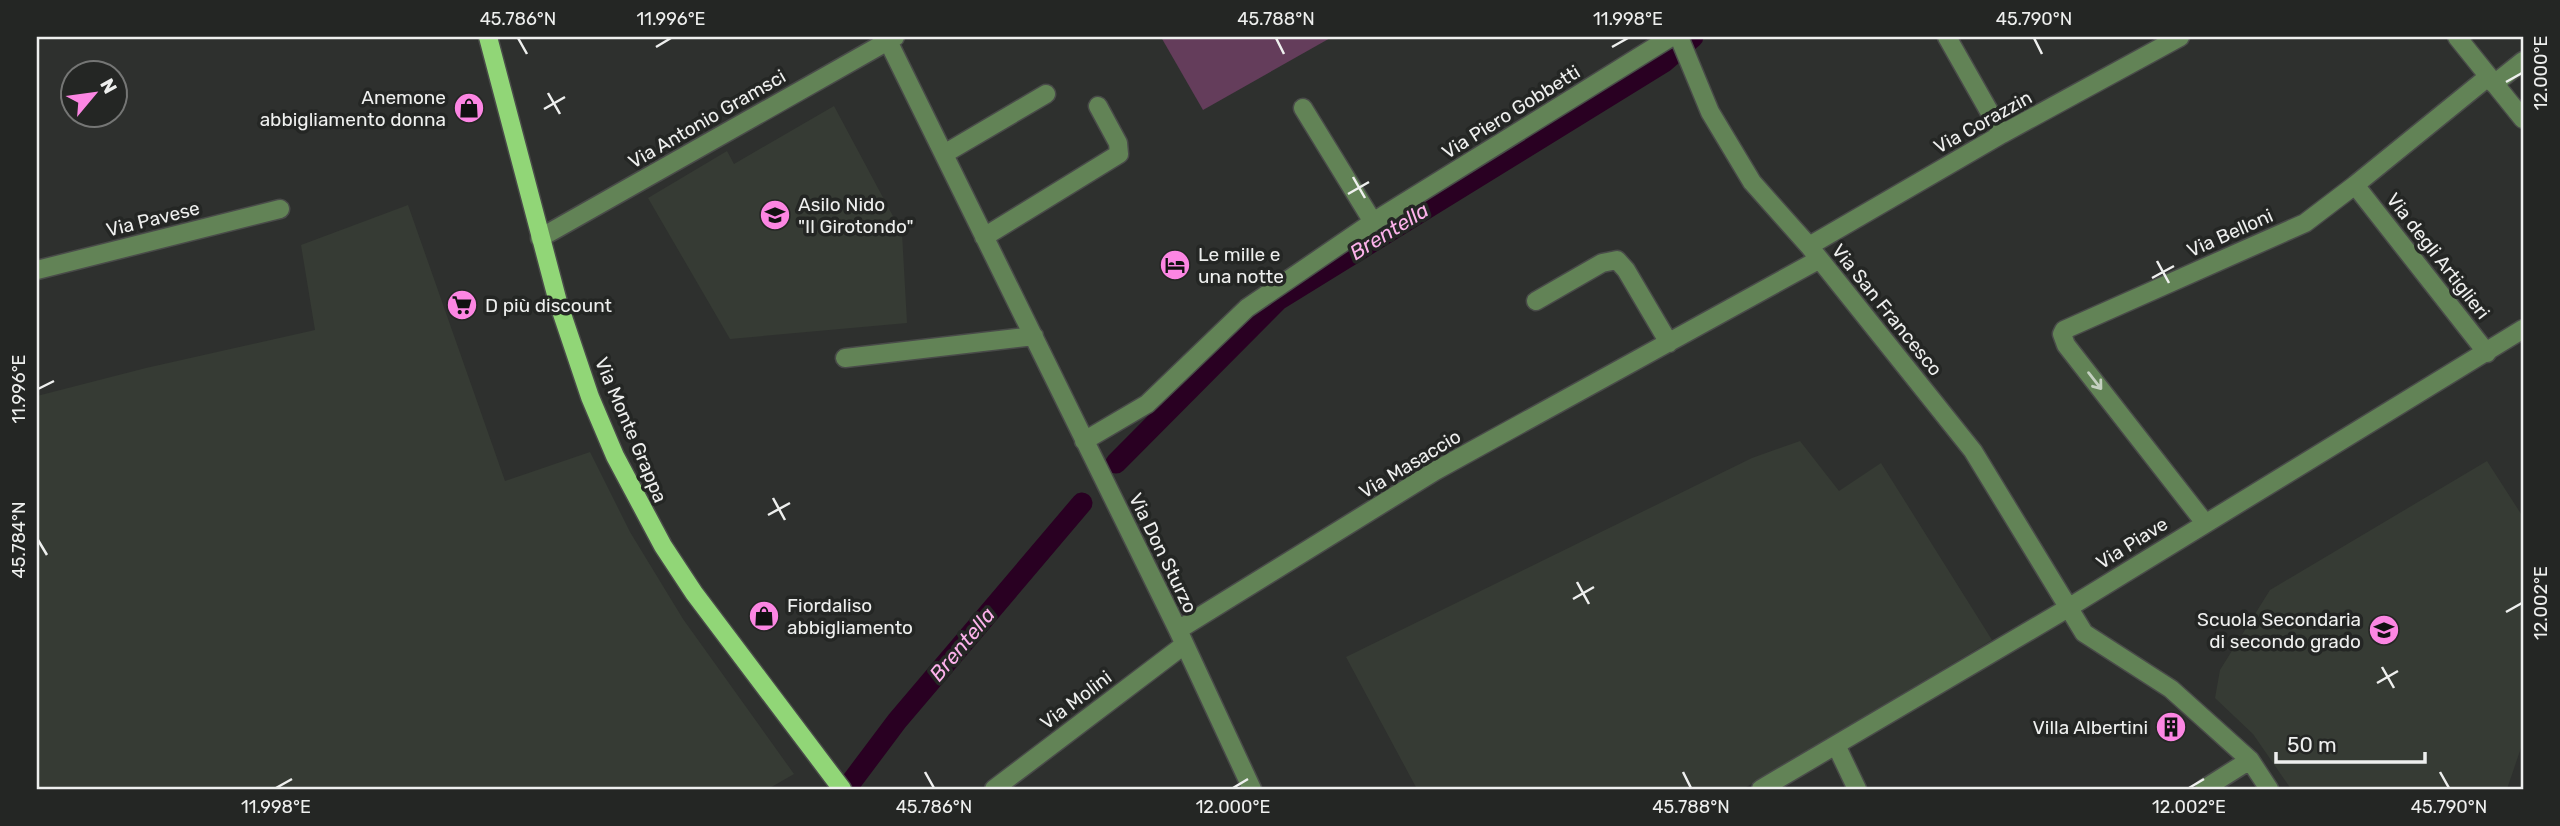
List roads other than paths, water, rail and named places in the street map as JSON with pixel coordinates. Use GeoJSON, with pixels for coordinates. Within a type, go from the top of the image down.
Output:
{"type":"FeatureCollection","features":[{"type":"Feature","properties":{"kind":"main road","name":"Via Monte Grappa"},"geometry":{"type":"LineString","coordinates":[[488,37],[540,238],[590,397],[615,456],[643,513],[694,593],[837,783]]}},
{"type":"Feature","properties":{"kind":"street","name":"Via Piero Gobbetti"},"geometry":{"type":"LineString","coordinates":[[1084,441],[1147,404],[1247,308],[1373,222],[1671,37]]}},
{"type":"Feature","properties":{"kind":"street","name":"Via San Francesco"},"geometry":{"type":"LineString","coordinates":[[1679,37],[1710,112],[1752,182],[1814,253],[1973,451],[2084,633],[2171,689],[2250,761],[2269,789]]}},
{"type":"Feature","properties":{"kind":"street"},"geometry":{"type":"LineString","coordinates":[[1947,37],[2002,134]]}},
{"type":"Feature","properties":{"kind":"street","name":"Via Corazzin"},"geometry":{"type":"LineString","coordinates":[[1814,253],[2002,134],[2180,37]]}},
{"type":"Feature","properties":{"kind":"street"},"geometry":{"type":"LineString","coordinates":[[2457,37],[2523,119]]}},
{"type":"Feature","properties":{"kind":"street","name":"Via Antonio Gramsci"},"geometry":{"type":"LineString","coordinates":[[540,238],[891,39]]}},
{"type":"Feature","properties":{"kind":"street","name":"Via Don Sturzo"},"geometry":{"type":"LineString","coordinates":[[891,39],[944,154],[1252,789]]}},
{"type":"Feature","properties":{"kind":"street","name":"Via Belloni"},"geometry":{"type":"LineString","coordinates":[[2204,523],[2066,345],[2062,334],[2068,326],[2305,222],[2491,80],[2523,61]]}},
{"type":"Feature","properties":{"kind":"street"},"geometry":{"type":"LineString","coordinates":[[944,154],[1046,94]]}},
{"type":"Feature","properties":{"kind":"street"},"geometry":{"type":"LineString","coordinates":[[984,237],[1119,154],[1118,143],[1098,106]]}},
{"type":"Feature","properties":{"kind":"street"},"geometry":{"type":"LineString","coordinates":[[1303,108],[1373,222]]}},
{"type":"Feature","properties":{"kind":"street","name":"Via degli Artiglieri"},"geometry":{"type":"LineString","coordinates":[[2355,185],[2487,353]]}},
{"type":"Feature","properties":{"kind":"street","name":"Via Pavese"},"geometry":{"type":"LineString","coordinates":[[37,270],[280,209]]}},
{"type":"Feature","properties":{"kind":"street","name":"Via Masaccio"},"geometry":{"type":"LineString","coordinates":[[1181,638],[1435,471],[1669,343],[1814,253]]}},
{"type":"Feature","properties":{"kind":"street"},"geometry":{"type":"LineString","coordinates":[[1536,301],[1602,263],[1617,260],[1626,270],[1669,343]]}},
{"type":"Feature","properties":{"kind":"street","name":"Via Piave"},"geometry":{"type":"LineString","coordinates":[[1761,789],[2068,608],[2523,329]]}},
{"type":"Feature","properties":{"kind":"street"},"geometry":{"type":"LineString","coordinates":[[845,358],[1034,336]]}},
{"type":"Feature","properties":{"kind":"street","name":"Via Molini"},"geometry":{"type":"LineString","coordinates":[[994,789],[1181,638]]}},
{"type":"Feature","properties":{"kind":"street"},"geometry":{"type":"LineString","coordinates":[[1836,745],[1857,789]]}},
{"type":"Feature","properties":{"kind":"street"},"geometry":{"type":"LineString","coordinates":[[2204,789],[2250,761]]}},
{"type":"Feature","properties":{"kind":"waterway","name":"Brentella"},"geometry":{"type":"LineString","coordinates":[[1116,463],[1278,300],[1664,62],[1693,37]]}},
{"type":"Feature","properties":{"kind":"waterway","name":"Brentella"},"geometry":{"type":"LineString","coordinates":[[846,789],[897,721],[1082,503]]}},
{"type":"Feature","properties":{"kind":"place","name":"Anemone abbigliamento donna"},"geometry":{"type":"Point","coordinates":[469,108]}},
{"type":"Feature","properties":{"kind":"place","name":"Asilo Nido \"Il Girotondo\""},"geometry":{"type":"Point","coordinates":[775,215]}},
{"type":"Feature","properties":{"kind":"place","name":"Le mille e una notte"},"geometry":{"type":"Point","coordinates":[1175,265]}},
{"type":"Feature","properties":{"kind":"place","name":"D più discount"},"geometry":{"type":"Point","coordinates":[462,305]}},
{"type":"Feature","properties":{"kind":"place","name":"Fiordaliso abbigliamento"},"geometry":{"type":"Point","coordinates":[764,616]}},
{"type":"Feature","properties":{"kind":"place","name":"Scuola Secondaria di secondo grado"},"geometry":{"type":"Point","coordinates":[2384,630]}},
{"type":"Feature","properties":{"kind":"place","name":"Villa Albertini"},"geometry":{"type":"Point","coordinates":[2171,727]}}]}
